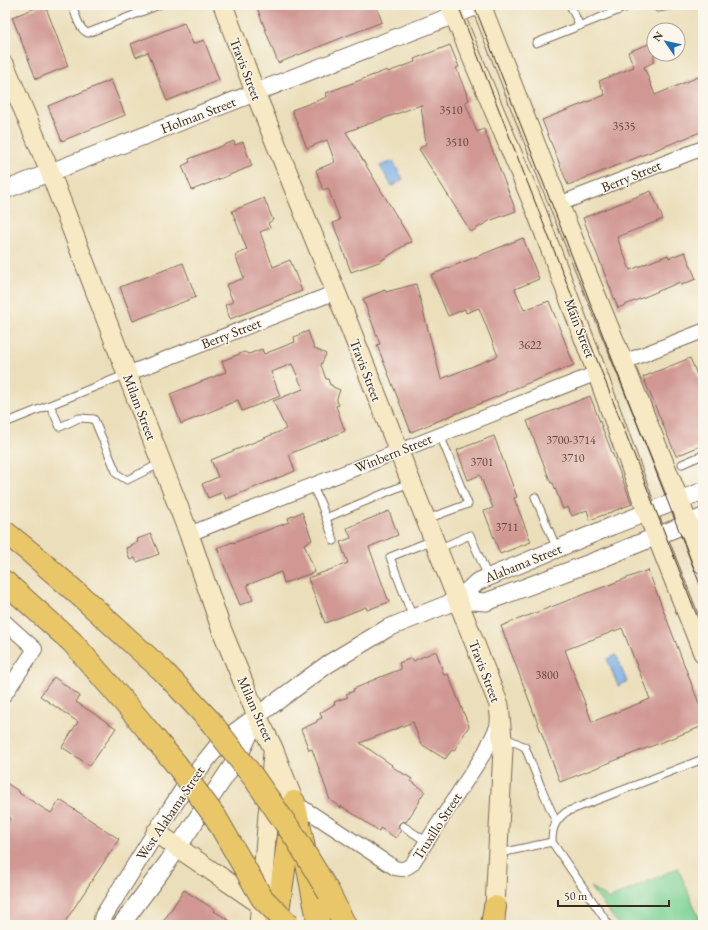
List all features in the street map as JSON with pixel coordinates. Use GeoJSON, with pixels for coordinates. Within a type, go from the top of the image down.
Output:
{"type":"FeatureCollection","features":[{"type":"Feature","properties":{"kind":"highway"},"geometry":{"type":"LineString","coordinates":[[5,532],[74,590],[157,666],[210,721],[254,778],[297,840],[329,892],[345,925]]}},
{"type":"Feature","properties":{"kind":"highway"},"geometry":{"type":"LineString","coordinates":[[5,582],[72,642],[176,764],[216,818],[261,901],[276,925]]}},
{"type":"Feature","properties":{"kind":"highway"},"geometry":{"type":"LineString","coordinates":[[276,925],[294,802]]}},
{"type":"Feature","properties":{"kind":"highway"},"geometry":{"type":"LineString","coordinates":[[294,802],[319,925]]}},
{"type":"Feature","properties":{"kind":"highway"},"geometry":{"type":"LineString","coordinates":[[329,892],[340,925]]}},
{"type":"Feature","properties":{"kind":"highway"},"geometry":{"type":"LineString","coordinates":[[261,901],[289,925]]}},
{"type":"Feature","properties":{"kind":"main road","name":"Travis Street"},"geometry":{"type":"LineString","coordinates":[[223,5],[255,92],[336,292],[499,705],[503,750],[494,919]]}},
{"type":"Feature","properties":{"kind":"main road","name":"Main Street"},"geometry":{"type":"LineString","coordinates":[[480,5],[679,500],[695,520],[703,564]]}},
{"type":"Feature","properties":{"kind":"main road","name":"Main Street"},"geometry":{"type":"LineString","coordinates":[[452,10],[537,213],[647,512],[703,653]]}},
{"type":"Feature","properties":{"kind":"main road","name":"Milam Street"},"geometry":{"type":"LineString","coordinates":[[5,66],[50,172],[162,463],[189,534],[221,628],[257,716],[273,748],[294,802]]}},
{"type":"Feature","properties":{"kind":"main road","name":"Milam Street"},"geometry":{"type":"LineString","coordinates":[[259,925],[273,748]]}},
{"type":"Feature","properties":{"kind":"main road"},"geometry":{"type":"LineString","coordinates":[[156,832],[261,901]]}},
{"type":"Feature","properties":{"kind":"street","name":"Holman Street"},"geometry":{"type":"LineString","coordinates":[[5,190],[255,92],[452,10],[480,5]]}},
{"type":"Feature","properties":{"kind":"street","name":"Berry Street"},"geometry":{"type":"LineString","coordinates":[[559,204],[703,148]]}},
{"type":"Feature","properties":{"kind":"street","name":"Berry Street"},"geometry":{"type":"LineString","coordinates":[[127,374],[336,292]]}},
{"type":"Feature","properties":{"kind":"street"},"geometry":{"type":"LineString","coordinates":[[624,362],[703,331]]}},
{"type":"Feature","properties":{"kind":"street","name":"Winbern Street"},"geometry":{"type":"LineString","coordinates":[[189,534],[597,373]]}},
{"type":"Feature","properties":{"kind":"street","name":"Alabama Street"},"geometry":{"type":"LineString","coordinates":[[458,600],[477,582],[488,577],[647,512],[703,491]]}},
{"type":"Feature","properties":{"kind":"street","name":"Alabama Street"},"geometry":{"type":"LineString","coordinates":[[458,600],[486,602],[606,557],[695,520]]}},
{"type":"Feature","properties":{"kind":"street","name":"West Alabama Street"},"geometry":{"type":"LineString","coordinates":[[102,925],[103,917],[156,832],[188,784],[220,743],[328,664],[388,628],[458,600]]}},
{"type":"Feature","properties":{"kind":"street"},"geometry":{"type":"LineString","coordinates":[[5,622],[35,649],[5,694]]}},
{"type":"Feature","properties":{"kind":"street","name":"Truxillo Street"},"geometry":{"type":"LineString","coordinates":[[294,802],[395,868],[406,869],[412,864],[427,842],[485,752],[497,727],[499,705]]}},
{"type":"Feature","properties":{"kind":"street","name":"West Alabama Street"},"geometry":{"type":"LineString","coordinates":[[121,925],[168,862],[240,754],[257,716]]}},
{"type":"Feature","properties":{"kind":"lane"},"geometry":{"type":"LineString","coordinates":[[72,5],[80,26],[83,31],[88,32],[159,5]]}},
{"type":"Feature","properties":{"kind":"lane"},"geometry":{"type":"LineString","coordinates":[[570,5],[580,26]]}},
{"type":"Feature","properties":{"kind":"lane"},"geometry":{"type":"LineString","coordinates":[[536,43],[632,5]]}},
{"type":"Feature","properties":{"kind":"lane"},"geometry":{"type":"LineString","coordinates":[[654,5],[658,8],[675,5]]}},
{"type":"Feature","properties":{"kind":"lane"},"geometry":{"type":"LineString","coordinates":[[5,423],[127,374]]}},
{"type":"Feature","properties":{"kind":"lane"},"geometry":{"type":"LineString","coordinates":[[50,405],[60,426],[80,418],[94,419],[116,474],[126,480],[162,463]]}},
{"type":"Feature","properties":{"kind":"lane"},"geometry":{"type":"LineString","coordinates":[[426,520],[468,504],[440,435]]}},
{"type":"Feature","properties":{"kind":"lane"},"geometry":{"type":"LineString","coordinates":[[682,464],[703,455]]}},
{"type":"Feature","properties":{"kind":"lane"},"geometry":{"type":"LineString","coordinates":[[326,518],[410,482]]}},
{"type":"Feature","properties":{"kind":"lane"},"geometry":{"type":"LineString","coordinates":[[312,486],[321,504],[334,541]]}},
{"type":"Feature","properties":{"kind":"lane"},"geometry":{"type":"LineString","coordinates":[[535,496],[557,549]]}},
{"type":"Feature","properties":{"kind":"lane"},"geometry":{"type":"LineString","coordinates":[[414,618],[390,557],[470,535],[488,577]]}},
{"type":"Feature","properties":{"kind":"lane"},"geometry":{"type":"LineString","coordinates":[[502,736],[525,747],[540,787],[556,822]]}},
{"type":"Feature","properties":{"kind":"lane"},"geometry":{"type":"LineString","coordinates":[[609,925],[552,842],[553,828],[556,822],[560,816],[566,812],[703,759]]}},
{"type":"Feature","properties":{"kind":"lane"},"geometry":{"type":"LineString","coordinates":[[403,826],[427,842]]}},
{"type":"Feature","properties":{"kind":"lane"},"geometry":{"type":"LineString","coordinates":[[498,853],[552,842]]}},
{"type":"Feature","properties":{"kind":"green space"},"geometry":{"type":"Polygon","coordinates":[[[678,868],[702,925],[619,925],[590,887],[609,899],[678,868]]]}},
{"type":"Feature","properties":{"kind":"water"},"geometry":{"type":"Polygon","coordinates":[[[393,161],[403,179],[393,186],[380,166],[393,161]]]}},
{"type":"Feature","properties":{"kind":"water"},"geometry":{"type":"Polygon","coordinates":[[[616,655],[627,682],[618,686],[607,659],[616,655]]]}},
{"type":"Feature","properties":{"kind":"building"},"geometry":{"type":"Polygon","coordinates":[[[44,5],[68,66],[36,79],[12,17],[44,5]]]}},
{"type":"Feature","properties":{"kind":"building"},"geometry":{"type":"Polygon","coordinates":[[[256,5],[376,5],[382,22],[278,63],[256,5]]]}},
{"type":"Feature","properties":{"kind":"building"},"geometry":{"type":"Polygon","coordinates":[[[184,23],[193,44],[204,40],[219,80],[167,101],[148,52],[136,57],[131,44],[184,23]]]}},
{"type":"Feature","properties":{"kind":"building"},"geometry":{"type":"Polygon","coordinates":[[[450,45],[459,67],[456,68],[469,100],[465,102],[477,132],[484,129],[516,211],[489,221],[471,232],[419,149],[426,144],[421,105],[346,132],[412,242],[405,244],[379,262],[351,272],[333,223],[340,220],[328,188],[323,190],[316,170],[335,162],[327,140],[307,148],[292,110],[327,97],[326,93],[387,70],[388,72],[415,62],[414,59],[450,45]]]}},
{"type":"Feature","properties":{"kind":"building"},"geometry":{"type":"Polygon","coordinates":[[[646,45],[646,62],[654,62],[644,67],[655,95],[703,75],[703,131],[568,185],[542,120],[605,95],[599,81],[634,67],[628,52],[646,45]]]}},
{"type":"Feature","properties":{"kind":"building"},"geometry":{"type":"Polygon","coordinates":[[[111,80],[125,115],[62,141],[48,106],[111,80]]]}},
{"type":"Feature","properties":{"kind":"building"},"geometry":{"type":"Polygon","coordinates":[[[234,141],[235,145],[243,142],[252,166],[192,190],[182,166],[190,162],[189,159],[234,141]]]}},
{"type":"Feature","properties":{"kind":"building"},"geometry":{"type":"Polygon","coordinates":[[[651,191],[663,219],[617,237],[630,270],[668,255],[669,258],[685,252],[696,279],[681,285],[680,282],[618,308],[583,218],[651,191]]]}},
{"type":"Feature","properties":{"kind":"building"},"geometry":{"type":"Polygon","coordinates":[[[264,198],[273,220],[268,223],[270,228],[260,232],[273,267],[290,260],[302,291],[230,319],[225,305],[233,302],[226,285],[244,278],[235,255],[247,250],[232,211],[264,198]]]}},
{"type":"Feature","properties":{"kind":"building"},"geometry":{"type":"Polygon","coordinates":[[[523,238],[539,279],[515,289],[524,310],[549,301],[574,365],[411,432],[377,345],[380,344],[363,299],[385,290],[386,292],[416,284],[441,379],[498,356],[479,308],[466,313],[465,309],[448,316],[431,275],[523,238]]]}},
{"type":"Feature","properties":{"kind":"building"},"geometry":{"type":"Polygon","coordinates":[[[183,263],[196,297],[133,321],[120,287],[183,263]]]}},
{"type":"Feature","properties":{"kind":"building"},"geometry":{"type":"Polygon","coordinates":[[[308,331],[314,348],[326,354],[321,365],[326,379],[328,379],[330,385],[340,390],[337,398],[339,405],[336,406],[345,431],[289,454],[295,471],[226,499],[223,492],[208,498],[202,484],[218,477],[211,460],[286,429],[273,401],[303,389],[292,364],[271,372],[280,396],[242,411],[238,400],[181,424],[170,394],[226,372],[222,361],[244,352],[249,354],[262,349],[264,354],[295,342],[294,337],[308,331]]]}},
{"type":"Feature","properties":{"kind":"building"},"geometry":{"type":"Polygon","coordinates":[[[690,358],[703,389],[703,445],[676,456],[643,377],[690,358]]]}},
{"type":"Feature","properties":{"kind":"building"},"geometry":{"type":"Polygon","coordinates":[[[590,396],[632,504],[590,520],[587,510],[572,516],[568,507],[563,509],[553,483],[551,483],[527,421],[590,396]]]}},
{"type":"Feature","properties":{"kind":"building"},"geometry":{"type":"Polygon","coordinates":[[[494,436],[517,497],[514,498],[531,542],[500,554],[484,511],[493,508],[480,475],[468,480],[457,450],[494,436]]]}},
{"type":"Feature","properties":{"kind":"building"},"geometry":{"type":"Polygon","coordinates":[[[389,511],[398,535],[369,547],[389,602],[367,610],[366,607],[325,623],[308,578],[348,563],[340,542],[351,538],[347,528],[389,511]]]}},
{"type":"Feature","properties":{"kind":"building"},"geometry":{"type":"Polygon","coordinates":[[[302,512],[312,540],[304,544],[315,572],[284,583],[281,572],[247,585],[253,600],[240,605],[217,548],[289,522],[288,518],[302,512]]]}},
{"type":"Feature","properties":{"kind":"building"},"geometry":{"type":"Polygon","coordinates":[[[151,534],[159,554],[137,562],[135,558],[130,560],[126,548],[138,542],[137,539],[151,534]]]}},
{"type":"Feature","properties":{"kind":"building"},"geometry":{"type":"Polygon","coordinates":[[[648,570],[703,714],[703,726],[560,782],[501,626],[648,570]],[[622,628],[565,650],[592,722],[650,699],[622,628]]]}},
{"type":"Feature","properties":{"kind":"building"},"geometry":{"type":"Polygon","coordinates":[[[436,651],[444,675],[448,674],[469,726],[454,751],[452,750],[445,759],[421,744],[413,722],[360,743],[392,765],[391,766],[412,779],[411,781],[425,791],[406,822],[403,821],[399,824],[398,828],[401,830],[396,838],[380,828],[379,831],[330,800],[312,749],[309,750],[301,729],[317,722],[317,720],[322,718],[320,713],[335,704],[334,702],[348,697],[346,694],[354,691],[353,689],[401,669],[399,663],[412,658],[413,661],[436,651]]]}},
{"type":"Feature","properties":{"kind":"building"},"geometry":{"type":"Polygon","coordinates":[[[54,677],[80,696],[76,702],[116,728],[90,766],[62,747],[78,722],[40,696],[54,677]]]}},
{"type":"Feature","properties":{"kind":"building"},"geometry":{"type":"Polygon","coordinates":[[[5,782],[20,792],[19,793],[51,813],[60,800],[119,839],[63,925],[5,925],[5,827],[11,818],[5,814],[5,782]]]}},
{"type":"Feature","properties":{"kind":"building"},"geometry":{"type":"Polygon","coordinates":[[[184,890],[215,910],[214,911],[236,925],[161,925],[184,890]]]}},
{"type":"Feature","properties":{"kind":"tram line"},"geometry":{"type":"LineString","coordinates":[[458,5],[703,631]]}},
{"type":"Feature","properties":{"kind":"tram line"},"geometry":{"type":"LineString","coordinates":[[474,5],[703,592]]}}]}
